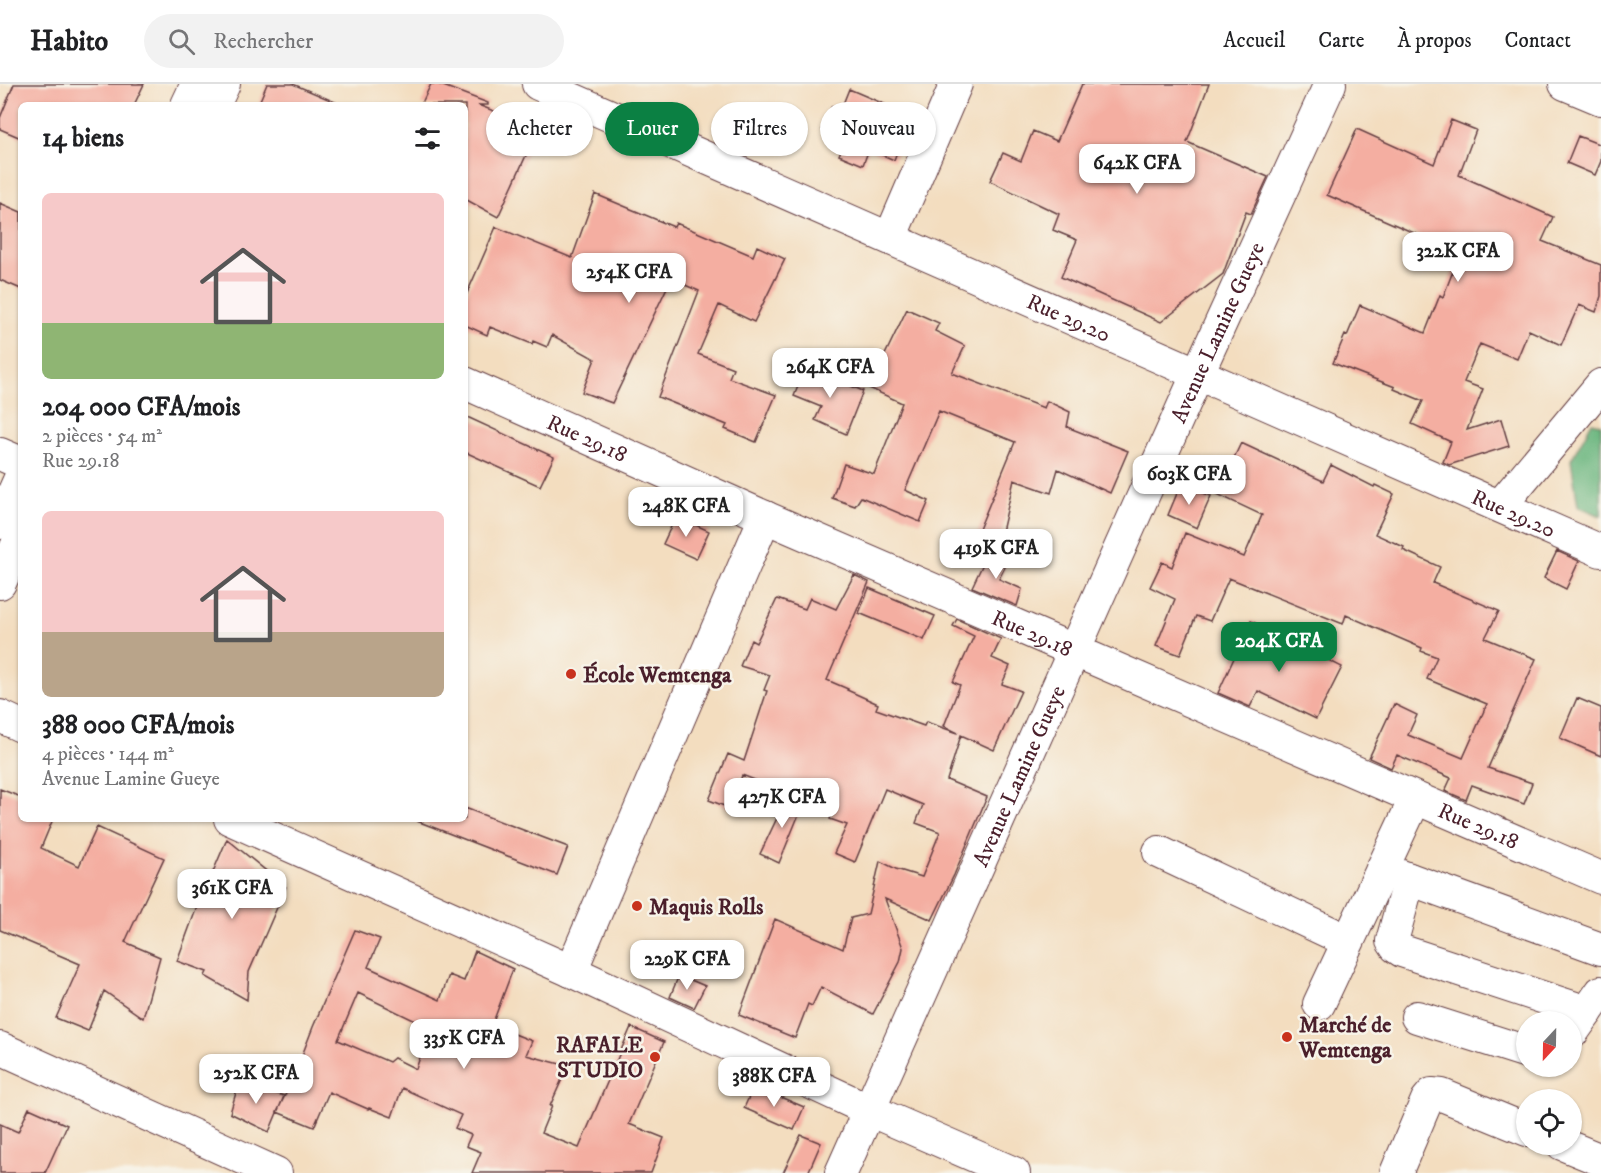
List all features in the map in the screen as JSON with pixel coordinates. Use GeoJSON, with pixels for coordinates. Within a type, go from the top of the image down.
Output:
{"type":"FeatureCollection","features":[{"type":"Feature","properties":{"kind":"street"},"geometry":{"type":"LineString","coordinates":[[188,102],[197,84]]}},
{"type":"Feature","properties":{"kind":"street"},"geometry":{"type":"LineString","coordinates":[[215,102],[224,84]]}},
{"type":"Feature","properties":{"kind":"street","name":"Rue 29.20"},"geometry":{"type":"LineString","coordinates":[[538,84],[591,95],[890,238],[1601,551]]}},
{"type":"Feature","properties":{"kind":"street"},"geometry":{"type":"LineString","coordinates":[[890,238],[956,84]]}},
{"type":"Feature","properties":{"kind":"street","name":"Avenue Lamine Gueye"},"geometry":{"type":"LineString","coordinates":[[841,1173],[1197,374],[1330,84]]}},
{"type":"Feature","properties":{"kind":"street"},"geometry":{"type":"LineString","coordinates":[[1566,84],[1601,99]]}},
{"type":"Feature","properties":{"kind":"street","name":"Rue 29.18"},"geometry":{"type":"LineString","coordinates":[[468,383],[765,517],[1601,878]]}},
{"type":"Feature","properties":{"kind":"street"},"geometry":{"type":"LineString","coordinates":[[1500,506],[1601,385]]}},
{"type":"Feature","properties":{"kind":"street"},"geometry":{"type":"LineString","coordinates":[[0,454],[18,462]]}},
{"type":"Feature","properties":{"kind":"street"},"geometry":{"type":"LineString","coordinates":[[0,523],[18,483]]}},
{"type":"Feature","properties":{"kind":"street"},"geometry":{"type":"LineString","coordinates":[[571,971],[765,517]]}},
{"type":"Feature","properties":{"kind":"street"},"geometry":{"type":"LineString","coordinates":[[0,583],[18,543]]}},
{"type":"Feature","properties":{"kind":"street"},"geometry":{"type":"LineString","coordinates":[[0,716],[18,725]]}},
{"type":"Feature","properties":{"kind":"street"},"geometry":{"type":"LineString","coordinates":[[1415,799],[1395,874],[1392,941],[1396,946],[1402,951],[1586,1012]]}},
{"type":"Feature","properties":{"kind":"street"},"geometry":{"type":"LineString","coordinates":[[237,822],[571,971],[869,1110],[1014,1173]]}},
{"type":"Feature","properties":{"kind":"street"},"geometry":{"type":"LineString","coordinates":[[1159,852],[1348,941]]}},
{"type":"Feature","properties":{"kind":"street"},"geometry":{"type":"LineString","coordinates":[[1319,1004],[1348,941],[1395,874]]}},
{"type":"Feature","properties":{"kind":"street"},"geometry":{"type":"LineString","coordinates":[[1395,874],[1601,949]]}},
{"type":"Feature","properties":{"kind":"street"},"geometry":{"type":"LineString","coordinates":[[1417,1017],[1516,1048]]}},
{"type":"Feature","properties":{"kind":"street"},"geometry":{"type":"LineString","coordinates":[[0,1048],[276,1173]]}},
{"type":"Feature","properties":{"kind":"street"},"geometry":{"type":"LineString","coordinates":[[1396,1173],[1427,1100],[1432,1094],[1442,1095],[1516,1125]]}},
{"type":"Feature","properties":{"kind":"street"},"geometry":{"type":"LineString","coordinates":[[1582,1152],[1601,1160]]}},
{"type":"Feature","properties":{"kind":"green space"},"geometry":{"type":"Polygon","coordinates":[[[1592,422],[1601,424],[1601,516],[1578,506],[1571,460],[1592,422]]]}},
{"type":"Feature","properties":{"kind":"building"},"geometry":{"type":"Polygon","coordinates":[[[14,84],[144,84],[135,102],[18,102],[18,137],[0,129],[0,118],[14,84]]]}},
{"type":"Feature","properties":{"kind":"building"},"geometry":{"type":"Polygon","coordinates":[[[267,84],[293,84],[335,102],[259,102],[267,84]]]}},
{"type":"Feature","properties":{"kind":"building"},"geometry":{"type":"Polygon","coordinates":[[[431,84],[438,84],[486,102],[486,105],[478,105],[486,108],[486,156],[526,156],[498,217],[468,201],[468,102],[422,102],[431,84]]]}},
{"type":"Feature","properties":{"kind":"building"},"geometry":{"type":"Polygon","coordinates":[[[1082,84],[1209,84],[1187,142],[1268,177],[1251,214],[1246,212],[1223,274],[1161,322],[1061,277],[1077,240],[1053,230],[1059,214],[990,181],[1003,153],[1021,161],[1033,131],[1057,141],[1082,84]]]}},
{"type":"Feature","properties":{"kind":"building"},"geometry":{"type":"Polygon","coordinates":[[[849,89],[879,102],[844,102],[849,89]]]}},
{"type":"Feature","properties":{"kind":"building"},"geometry":{"type":"Polygon","coordinates":[[[1451,120],[1476,130],[1459,175],[1553,217],[1542,241],[1601,265],[1601,296],[1596,312],[1579,305],[1561,345],[1529,330],[1517,359],[1480,344],[1464,382],[1483,389],[1467,430],[1501,419],[1509,446],[1449,465],[1443,462],[1451,442],[1412,424],[1423,401],[1394,389],[1395,387],[1333,363],[1360,305],[1425,333],[1440,295],[1443,297],[1460,253],[1327,195],[1357,129],[1434,164],[1451,120]]]}},
{"type":"Feature","properties":{"kind":"building"},"geometry":{"type":"Polygon","coordinates":[[[1578,136],[1601,145],[1601,161],[1595,175],[1567,163],[1578,136]]]}},
{"type":"Feature","properties":{"kind":"building"},"geometry":{"type":"Polygon","coordinates":[[[841,156],[866,156],[863,165],[841,156]]]}},
{"type":"Feature","properties":{"kind":"building"},"geometry":{"type":"Polygon","coordinates":[[[595,194],[674,227],[676,223],[753,256],[757,246],[785,259],[754,322],[719,305],[698,354],[733,368],[729,378],[776,395],[756,442],[725,429],[727,425],[658,397],[699,291],[671,279],[612,403],[582,392],[595,359],[552,335],[547,347],[533,341],[532,344],[490,327],[487,335],[468,326],[468,291],[496,227],[572,258],[595,194]]]}},
{"type":"Feature","properties":{"kind":"building"},"geometry":{"type":"Polygon","coordinates":[[[0,203],[18,211],[18,288],[0,280],[0,203]]]}},
{"type":"Feature","properties":{"kind":"building"},"geometry":{"type":"Polygon","coordinates":[[[907,309],[939,323],[935,331],[965,346],[952,373],[1044,408],[1047,401],[1070,412],[1067,427],[1128,451],[1110,493],[1058,469],[1051,493],[1014,480],[998,549],[975,539],[1015,442],[939,411],[905,490],[929,501],[920,522],[861,497],[855,506],[832,498],[844,464],[874,474],[902,403],[869,388],[907,309]]]}},
{"type":"Feature","properties":{"kind":"building"},"geometry":{"type":"Polygon","coordinates":[[[806,367],[863,391],[846,434],[815,420],[821,407],[794,396],[806,367]]]}},
{"type":"Feature","properties":{"kind":"building"},"geometry":{"type":"Polygon","coordinates":[[[468,417],[554,457],[540,486],[468,453],[468,417]]]}},
{"type":"Feature","properties":{"kind":"building"},"geometry":{"type":"Polygon","coordinates":[[[1241,443],[1323,481],[1331,465],[1374,487],[1375,485],[1394,494],[1375,534],[1440,567],[1433,583],[1499,611],[1485,638],[1536,659],[1488,768],[1532,783],[1524,804],[1472,785],[1466,800],[1445,791],[1451,778],[1397,755],[1391,768],[1369,758],[1394,704],[1417,715],[1408,735],[1463,758],[1487,704],[1427,679],[1437,657],[1421,651],[1422,648],[1346,615],[1343,624],[1229,578],[1210,621],[1196,616],[1180,655],[1156,646],[1175,599],[1150,587],[1162,562],[1172,567],[1185,533],[1244,557],[1262,515],[1217,494],[1241,443]]]}},
{"type":"Feature","properties":{"kind":"building"},"geometry":{"type":"Polygon","coordinates":[[[1181,484],[1211,496],[1197,528],[1168,515],[1181,484]]]}},
{"type":"Feature","properties":{"kind":"building"},"geometry":{"type":"Polygon","coordinates":[[[676,516],[709,531],[696,559],[663,544],[676,516]]]}},
{"type":"Feature","properties":{"kind":"building"},"geometry":{"type":"Polygon","coordinates":[[[1557,551],[1579,561],[1566,589],[1544,578],[1557,551]]]}},
{"type":"Feature","properties":{"kind":"building"},"geometry":{"type":"Polygon","coordinates":[[[988,553],[1010,557],[999,579],[1022,589],[1017,606],[972,587],[988,553]]]}},
{"type":"Feature","properties":{"kind":"building"},"geometry":{"type":"Polygon","coordinates":[[[854,575],[869,582],[827,680],[878,704],[876,709],[924,726],[926,722],[958,733],[944,726],[960,685],[953,682],[974,636],[953,626],[957,619],[1001,639],[992,658],[1010,666],[1002,684],[1021,691],[994,750],[961,735],[947,780],[987,797],[932,920],[885,899],[903,948],[900,962],[873,1014],[821,987],[812,1006],[808,1004],[795,1038],[739,1015],[775,919],[843,949],[851,918],[868,914],[880,861],[922,877],[940,832],[916,823],[923,805],[885,789],[855,862],[834,853],[847,825],[830,819],[834,810],[784,789],[783,791],[742,775],[732,809],[709,800],[728,754],[744,761],[770,675],[740,666],[751,640],[756,643],[777,599],[805,609],[810,598],[836,609],[854,575]]]}},
{"type":"Feature","properties":{"kind":"building"},"geometry":{"type":"Polygon","coordinates":[[[869,588],[935,616],[924,640],[859,613],[869,588]]]}},
{"type":"Feature","properties":{"kind":"building"},"geometry":{"type":"Polygon","coordinates":[[[1251,621],[1342,667],[1316,719],[1258,691],[1250,707],[1218,693],[1251,621]]]}},
{"type":"Feature","properties":{"kind":"building"},"geometry":{"type":"Polygon","coordinates":[[[1577,698],[1601,708],[1601,756],[1560,738],[1577,698]]]}},
{"type":"Feature","properties":{"kind":"building"},"geometry":{"type":"Polygon","coordinates":[[[0,789],[18,796],[18,822],[52,822],[41,848],[79,866],[97,827],[164,858],[125,942],[160,957],[143,1018],[104,991],[88,1031],[56,1018],[80,964],[0,930],[0,789]]]}},
{"type":"Feature","properties":{"kind":"building"},"geometry":{"type":"Polygon","coordinates":[[[788,795],[804,802],[779,863],[760,854],[788,795]]]}},
{"type":"Feature","properties":{"kind":"building"},"geometry":{"type":"Polygon","coordinates":[[[468,809],[568,847],[557,875],[420,822],[468,822],[468,809]]]}},
{"type":"Feature","properties":{"kind":"building"},"geometry":{"type":"Polygon","coordinates":[[[227,839],[286,887],[249,972],[247,1000],[205,976],[207,972],[177,961],[205,885],[207,886],[227,839]]]}},
{"type":"Feature","properties":{"kind":"building"},"geometry":{"type":"Polygon","coordinates":[[[355,930],[380,939],[368,967],[440,1000],[449,975],[464,981],[475,951],[513,969],[492,1025],[532,1041],[526,1055],[568,1066],[541,1133],[579,1148],[631,1027],[664,1042],[629,1124],[664,1138],[651,1173],[472,1173],[481,1152],[466,1146],[471,1135],[455,1128],[461,1115],[402,1088],[392,1117],[329,1092],[314,1127],[277,1112],[293,1079],[355,930]],[[358,993],[338,1040],[389,1062],[394,1058],[416,1069],[430,1028],[358,993]]]}},
{"type":"Feature","properties":{"kind":"building"},"geometry":{"type":"Polygon","coordinates":[[[679,975],[705,986],[694,1008],[670,997],[679,975]]]}},
{"type":"Feature","properties":{"kind":"building"},"geometry":{"type":"Polygon","coordinates":[[[250,1076],[257,1087],[284,1096],[269,1132],[230,1113],[238,1086],[250,1076]]]}},
{"type":"Feature","properties":{"kind":"building"},"geometry":{"type":"Polygon","coordinates":[[[754,1086],[804,1107],[794,1130],[744,1108],[754,1086]]]}},
{"type":"Feature","properties":{"kind":"building"},"geometry":{"type":"Polygon","coordinates":[[[29,1108],[67,1125],[45,1173],[0,1173],[0,1124],[18,1132],[29,1108]]]}},
{"type":"Feature","properties":{"kind":"building"},"geometry":{"type":"Polygon","coordinates":[[[801,1135],[821,1143],[808,1173],[783,1173],[801,1135]]]}},
{"type":"Feature","properties":{"kind":"place","name":"École Wemtenga"},"geometry":{"type":"Point","coordinates":[571,674]}},
{"type":"Feature","properties":{"kind":"place","name":"Maquis Rolls"},"geometry":{"type":"Point","coordinates":[637,906]}},
{"type":"Feature","properties":{"kind":"place","name":"Marché de Wemtenga"},"geometry":{"type":"Point","coordinates":[1287,1037]}},
{"type":"Feature","properties":{"kind":"place","name":"RAFALE STUDIO"},"geometry":{"type":"Point","coordinates":[655,1057]}}]}
